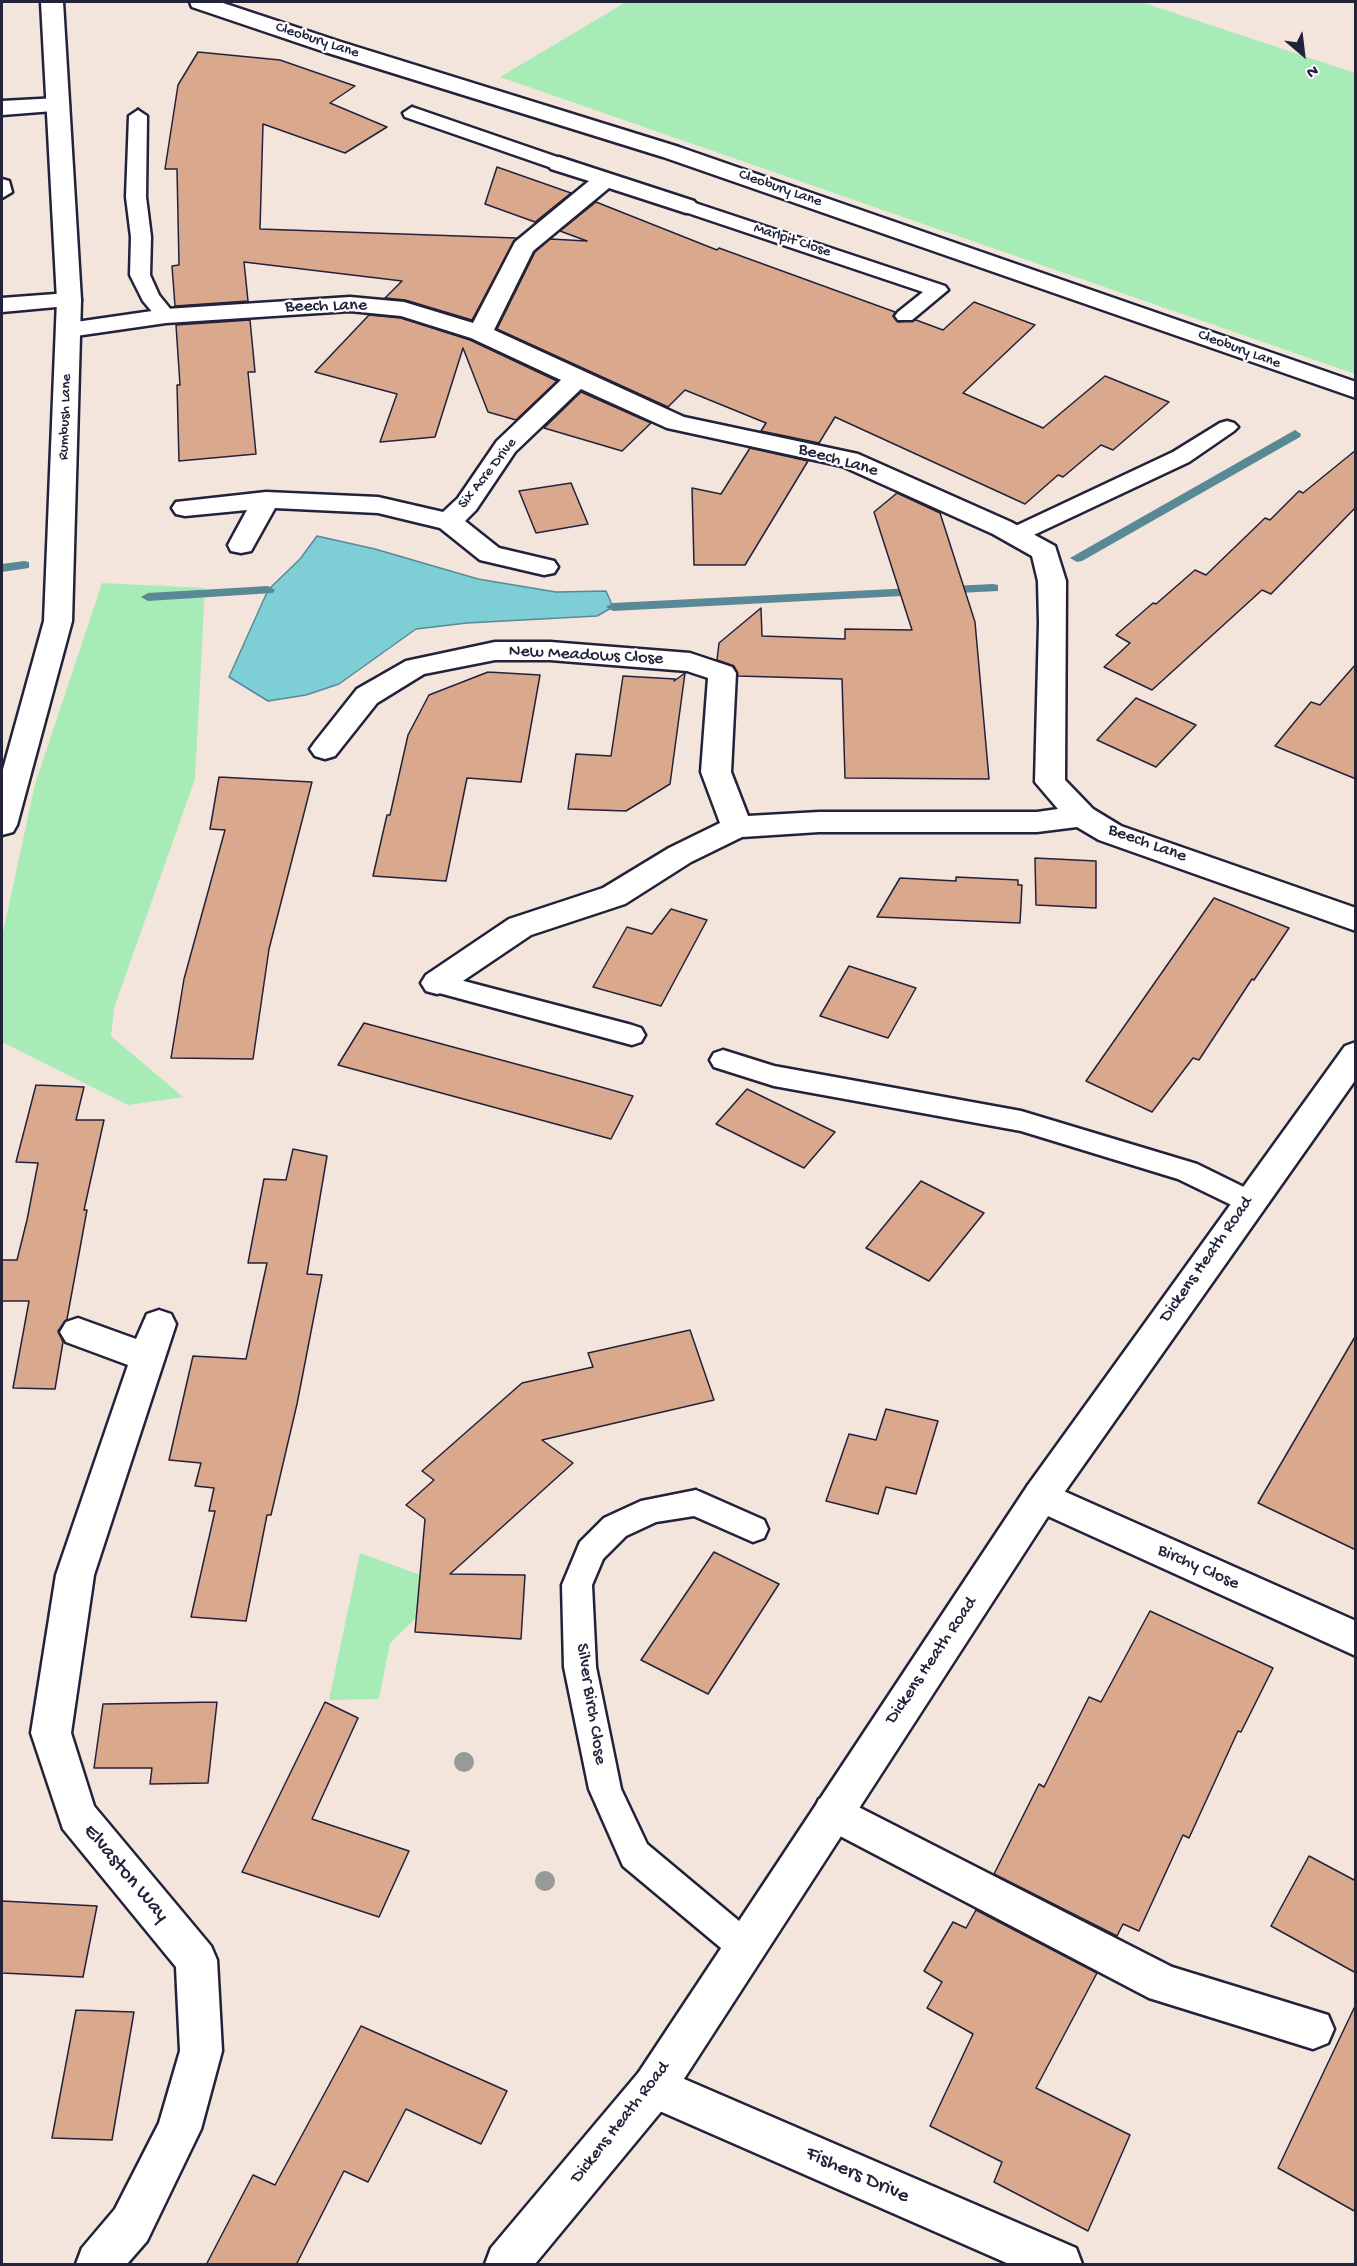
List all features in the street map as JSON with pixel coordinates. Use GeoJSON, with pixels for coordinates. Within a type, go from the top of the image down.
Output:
{"type":"FeatureCollection","features":[{"type":"Feature","properties":{"kind":"street","name":"Rumbush Lane"},"geometry":{"type":"LineString","coordinates":[[2,825],[58,621],[69,300],[52,2]]}},
{"type":"Feature","properties":{"kind":"street","name":"Cleobury Lane"},"geometry":{"type":"LineString","coordinates":[[200,2],[333,47],[682,156],[1356,391]]}},
{"type":"Feature","properties":{"kind":"street"},"geometry":{"type":"LineString","coordinates":[[2,108],[57,105]]}},
{"type":"Feature","properties":{"kind":"street","name":"Marlpit Close"},"geometry":{"type":"LineString","coordinates":[[560,164],[686,206]]}},
{"type":"Feature","properties":{"kind":"street"},"geometry":{"type":"LineString","coordinates":[[480,333],[523,247],[606,179]]}},
{"type":"Feature","properties":{"kind":"street"},"geometry":{"type":"LineString","coordinates":[[2,305],[69,300]]}},
{"type":"Feature","properties":{"kind":"street","name":"Beech Lane"},"geometry":{"type":"LineString","coordinates":[[69,330],[166,316],[350,304],[404,309],[480,333],[676,423],[849,460],[885,474],[1045,552],[1052,581],[1050,782],[1082,816],[1110,833],[1356,920]]}},
{"type":"Feature","properties":{"kind":"street","name":"Six Acre Drive"},"geometry":{"type":"LineString","coordinates":[[449,522],[466,504],[506,447],[579,377]]}},
{"type":"Feature","properties":{"kind":"street"},"geometry":{"type":"LineString","coordinates":[[241,545],[266,500]]}},
{"type":"Feature","properties":{"kind":"street","name":"Six Acre Drive"},"geometry":{"type":"LineString","coordinates":[[185,508],[266,500],[378,505],[449,522],[490,554],[544,567]]}},
{"type":"Feature","properties":{"kind":"street","name":"New Meadows Close"},"geometry":{"type":"LineString","coordinates":[[325,749],[367,696],[416,667],[495,651],[550,651],[690,662],[722,674],[716,772],[737,827]]}},
{"type":"Feature","properties":{"kind":"street"},"geometry":{"type":"LineString","coordinates":[[437,983],[520,927],[614,896],[680,855],[737,827],[819,822],[1037,822],[1082,816]]}},
{"type":"Feature","properties":{"kind":"street","name":"Dickens Heath Road"},"geometry":{"type":"LineString","coordinates":[[507,2265],[654,2086],[1041,1496],[1248,1202],[1356,1054]]}},
{"type":"Feature","properties":{"kind":"street","name":"Elvaston Way"},"geometry":{"type":"LineString","coordinates":[[78,1332],[153,1341],[75,1575],[51,1733],[77,1816],[196,1960],[201,2051],[179,2129],[131,2225],[98,2265]]}},
{"type":"Feature","properties":{"kind":"street","name":"Birchy Close"},"geometry":{"type":"LineString","coordinates":[[1041,1496],[1356,1639]]}},
{"type":"Feature","properties":{"kind":"street"},"geometry":{"type":"LineString","coordinates":[[832,1812],[1164,1984],[1313,2029]]}},
{"type":"Feature","properties":{"kind":"street","name":"Fishers Drive"},"geometry":{"type":"LineString","coordinates":[[654,2086],[1060,2265]]}},
{"type":"Feature","properties":{"kind":"lane","name":"Marlpit Close"},"geometry":{"type":"LineString","coordinates":[[412,113],[560,164]]}},
{"type":"Feature","properties":{"kind":"lane"},"geometry":{"type":"LineString","coordinates":[[138,116],[136,196],[141,237],[141,275],[150,297],[166,316]]}},
{"type":"Feature","properties":{"kind":"lane"},"geometry":{"type":"LineString","coordinates":[[2,185],[2,192]]}},
{"type":"Feature","properties":{"kind":"lane","name":"Marlpit Close"},"geometry":{"type":"LineString","coordinates":[[686,206],[938,290],[905,316]]}},
{"type":"Feature","properties":{"kind":"lane"},"geometry":{"type":"LineString","coordinates":[[1014,535],[1181,457],[1227,427]]}},
{"type":"Feature","properties":{"kind":"lane"},"geometry":{"type":"LineString","coordinates":[[437,983],[632,1035]]}},
{"type":"Feature","properties":{"kind":"lane"},"geometry":{"type":"LineString","coordinates":[[723,1060],[785,1078],[1021,1121],[1187,1171],[1248,1202]]}},
{"type":"Feature","properties":{"kind":"lane","name":"Silver Birch Close"},"geometry":{"type":"LineString","coordinates":[[745,1947],[635,1855],[605,1789],[580,1667],[577,1585],[591,1551],[615,1527],[652,1510],[696,1503],[753,1529]]}},
{"type":"Feature","properties":{"kind":"green space"},"geometry":{"type":"Polygon","coordinates":[[[626,2],[1141,2],[1355,73],[1355,374],[500,77],[626,2]]]}},
{"type":"Feature","properties":{"kind":"green space"},"geometry":{"type":"Polygon","coordinates":[[[102,583],[205,588],[195,779],[114,1008],[111,1036],[183,1097],[128,1105],[2,1042],[2,937],[35,784],[102,583]]]}},
{"type":"Feature","properties":{"kind":"green space"},"geometry":{"type":"Polygon","coordinates":[[[360,1553],[434,1580],[424,1610],[390,1643],[379,1699],[329,1700],[360,1553]]]}},
{"type":"Feature","properties":{"kind":"water"},"geometry":{"type":"Polygon","coordinates":[[[317,536],[375,549],[478,579],[556,592],[606,591],[613,607],[597,616],[467,623],[416,629],[339,684],[306,695],[268,701],[229,677],[268,590],[300,559],[317,536]]]}},
{"type":"Feature","properties":{"kind":"building"},"geometry":{"type":"Polygon","coordinates":[[[198,52],[280,60],[355,86],[330,103],[387,127],[345,153],[263,124],[260,229],[516,238],[472,320],[405,300],[385,298],[402,281],[244,262],[248,301],[175,306],[172,266],[179,265],[177,169],[165,169],[178,85],[198,52]]]}},
{"type":"Feature","properties":{"kind":"building"},"geometry":{"type":"Polygon","coordinates":[[[497,167],[571,193],[535,222],[485,204],[497,167]]]}},
{"type":"Feature","properties":{"kind":"building"},"geometry":{"type":"Polygon","coordinates":[[[596,202],[717,250],[719,248],[895,312],[893,316],[898,322],[916,320],[943,330],[974,302],[1035,325],[963,393],[1043,428],[1105,376],[1169,402],[1113,450],[1101,445],[1063,477],[1058,475],[1025,504],[835,417],[819,443],[761,431],[766,423],[685,390],[668,407],[497,329],[535,252],[550,239],[587,241],[560,231],[596,202]]]}},
{"type":"Feature","properties":{"kind":"building"},"geometry":{"type":"Polygon","coordinates":[[[369,315],[401,318],[470,340],[557,381],[516,420],[488,412],[463,348],[435,437],[380,442],[397,394],[315,372],[369,315]]]}},
{"type":"Feature","properties":{"kind":"building"},"geometry":{"type":"Polygon","coordinates":[[[250,320],[255,372],[248,372],[256,454],[179,461],[177,385],[180,385],[176,325],[250,320]]]}},
{"type":"Feature","properties":{"kind":"building"},"geometry":{"type":"Polygon","coordinates":[[[581,392],[651,423],[622,451],[544,428],[581,392]]]}},
{"type":"Feature","properties":{"kind":"building"},"geometry":{"type":"Polygon","coordinates":[[[750,448],[808,461],[745,565],[694,565],[692,488],[721,494],[750,448]]]}},
{"type":"Feature","properties":{"kind":"building"},"geometry":{"type":"Polygon","coordinates":[[[1356,450],[1356,507],[1271,594],[1262,590],[1152,690],[1104,667],[1130,643],[1116,635],[1153,603],[1156,604],[1195,570],[1206,575],[1265,518],[1270,520],[1299,491],[1303,493],[1356,450]]]}},
{"type":"Feature","properties":{"kind":"building"},"geometry":{"type":"Polygon","coordinates":[[[571,483],[588,524],[536,533],[519,491],[571,483]]]}},
{"type":"Feature","properties":{"kind":"building"},"geometry":{"type":"Polygon","coordinates":[[[897,493],[940,513],[975,622],[989,779],[845,778],[842,679],[738,676],[734,666],[717,660],[719,643],[761,608],[762,636],[845,639],[845,629],[912,630],[874,512],[897,493]]]}},
{"type":"Feature","properties":{"kind":"building"},"geometry":{"type":"Polygon","coordinates":[[[1356,664],[1356,779],[1275,746],[1311,702],[1320,705],[1356,664]]]}},
{"type":"Feature","properties":{"kind":"building"},"geometry":{"type":"Polygon","coordinates":[[[488,672],[540,675],[521,782],[467,778],[446,881],[373,876],[387,815],[390,815],[408,735],[429,695],[488,672]]]}},
{"type":"Feature","properties":{"kind":"building"},"geometry":{"type":"Polygon","coordinates":[[[685,673],[670,784],[626,811],[568,809],[576,754],[611,756],[623,676],[675,679],[674,681],[685,673]]]}},
{"type":"Feature","properties":{"kind":"building"},"geometry":{"type":"Polygon","coordinates":[[[1136,698],[1196,725],[1156,767],[1097,740],[1136,698]]]}},
{"type":"Feature","properties":{"kind":"building"},"geometry":{"type":"Polygon","coordinates":[[[219,777],[312,782],[269,949],[253,1059],[171,1058],[184,979],[225,830],[210,829],[219,777]]]}},
{"type":"Feature","properties":{"kind":"building"},"geometry":{"type":"Polygon","coordinates":[[[1035,858],[1096,861],[1096,908],[1036,905],[1035,858]]]}},
{"type":"Feature","properties":{"kind":"building"},"geometry":{"type":"Polygon","coordinates":[[[956,877],[1018,880],[1018,885],[1022,885],[1020,923],[877,917],[900,878],[956,881],[956,877]]]}},
{"type":"Feature","properties":{"kind":"building"},"geometry":{"type":"Polygon","coordinates":[[[1214,898],[1289,928],[1254,980],[1252,979],[1199,1060],[1193,1058],[1152,1112],[1086,1081],[1214,898]]]}},
{"type":"Feature","properties":{"kind":"building"},"geometry":{"type":"Polygon","coordinates":[[[671,909],[707,920],[661,1006],[593,987],[627,927],[652,934],[671,909]]]}},
{"type":"Feature","properties":{"kind":"building"},"geometry":{"type":"Polygon","coordinates":[[[849,966],[916,988],[888,1038],[820,1016],[849,966]]]}},
{"type":"Feature","properties":{"kind":"building"},"geometry":{"type":"Polygon","coordinates":[[[364,1023],[633,1096],[611,1139],[338,1065],[364,1023]]]}},
{"type":"Feature","properties":{"kind":"building"},"geometry":{"type":"Polygon","coordinates":[[[36,1085],[84,1087],[76,1120],[104,1120],[84,1210],[87,1210],[67,1319],[58,1331],[63,1342],[55,1389],[13,1388],[29,1301],[2,1301],[2,1260],[17,1260],[38,1163],[16,1162],[36,1085]]]}},
{"type":"Feature","properties":{"kind":"building"},"geometry":{"type":"Polygon","coordinates":[[[747,1089],[835,1132],[804,1168],[716,1124],[747,1089]]]}},
{"type":"Feature","properties":{"kind":"building"},"geometry":{"type":"Polygon","coordinates":[[[293,1149],[327,1156],[307,1274],[322,1275],[297,1404],[271,1515],[267,1515],[246,1621],[191,1617],[215,1511],[209,1511],[214,1488],[195,1486],[201,1463],[169,1460],[193,1356],[246,1359],[267,1263],[248,1263],[264,1179],[286,1180],[293,1149]]]}},
{"type":"Feature","properties":{"kind":"building"},"geometry":{"type":"Polygon","coordinates":[[[921,1181],[984,1213],[929,1281],[866,1248],[921,1181]]]}},
{"type":"Feature","properties":{"kind":"building"},"geometry":{"type":"Polygon","coordinates":[[[690,1330],[714,1400],[542,1440],[573,1463],[450,1574],[525,1575],[521,1639],[415,1632],[425,1519],[406,1505],[434,1480],[422,1471],[522,1383],[593,1367],[588,1353],[690,1330]]]}},
{"type":"Feature","properties":{"kind":"building"},"geometry":{"type":"Polygon","coordinates":[[[1356,1335],[1356,1550],[1258,1503],[1356,1335]]]}},
{"type":"Feature","properties":{"kind":"building"},"geometry":{"type":"Polygon","coordinates":[[[886,1409],[938,1421],[916,1494],[886,1487],[878,1514],[826,1501],[849,1434],[876,1440],[886,1409]]]}},
{"type":"Feature","properties":{"kind":"building"},"geometry":{"type":"Polygon","coordinates":[[[714,1552],[779,1584],[708,1694],[641,1660],[714,1552]]]}},
{"type":"Feature","properties":{"kind":"building"},"geometry":{"type":"Polygon","coordinates":[[[1150,1611],[1273,1668],[1241,1732],[1238,1731],[1189,1838],[1183,1835],[1139,1931],[1123,1924],[1117,1936],[994,1874],[1039,1784],[1044,1787],[1089,1697],[1101,1702],[1150,1611]]]}},
{"type":"Feature","properties":{"kind":"building"},"geometry":{"type":"Polygon","coordinates":[[[217,1702],[208,1783],[150,1784],[152,1768],[94,1768],[103,1704],[217,1702]]]}},
{"type":"Feature","properties":{"kind":"building"},"geometry":{"type":"Polygon","coordinates":[[[325,1702],[358,1718],[312,1819],[409,1851],[379,1917],[242,1872],[325,1702]]]}},
{"type":"Feature","properties":{"kind":"building"},"geometry":{"type":"Polygon","coordinates":[[[1309,1856],[1356,1881],[1356,1973],[1271,1926],[1309,1856]]]}},
{"type":"Feature","properties":{"kind":"building"},"geometry":{"type":"Polygon","coordinates":[[[2,1901],[97,1906],[83,1977],[2,1973],[2,1901]]]}},
{"type":"Feature","properties":{"kind":"building"},"geometry":{"type":"Polygon","coordinates":[[[976,1910],[1097,1973],[1036,2088],[1130,2135],[1088,2231],[994,2182],[1002,2162],[930,2126],[973,2034],[927,2008],[942,1982],[924,1971],[953,1922],[966,1928],[976,1910]]]}},
{"type":"Feature","properties":{"kind":"building"},"geometry":{"type":"Polygon","coordinates":[[[1356,2004],[1356,2212],[1278,2168],[1356,2004]]]}},
{"type":"Feature","properties":{"kind":"building"},"geometry":{"type":"Polygon","coordinates":[[[76,2010],[134,2012],[112,2140],[52,2138],[76,2010]]]}},
{"type":"Feature","properties":{"kind":"building"},"geometry":{"type":"Polygon","coordinates":[[[361,2026],[507,2091],[481,2144],[406,2109],[368,2182],[344,2171],[296,2265],[206,2265],[253,2175],[275,2185],[361,2026]]]}},
{"type":"Feature","properties":{"kind":"waterway"},"geometry":{"type":"LineString","coordinates":[[1077,558],[1295,434]]}},
{"type":"Feature","properties":{"kind":"waterway"},"geometry":{"type":"LineString","coordinates":[[2,568],[24,565]]}},
{"type":"Feature","properties":{"kind":"waterway"},"geometry":{"type":"LineString","coordinates":[[613,607],[993,588]]}},
{"type":"Feature","properties":{"kind":"waterway"},"geometry":{"type":"LineString","coordinates":[[148,597],[268,590]]}}]}
